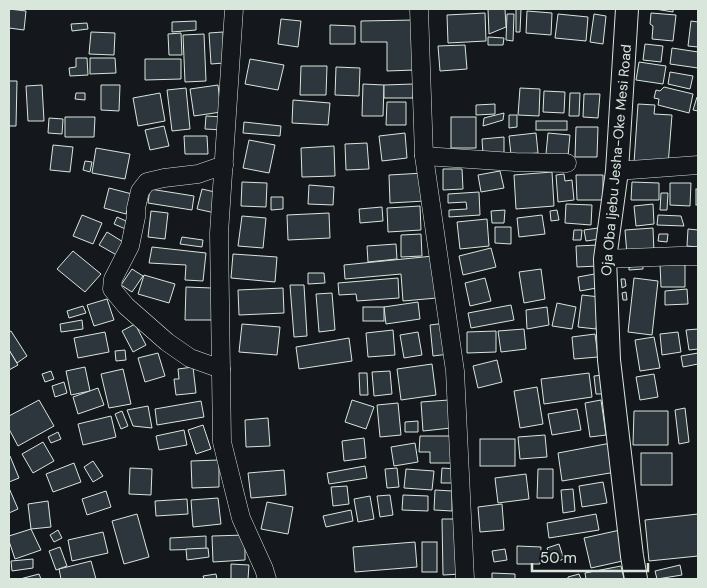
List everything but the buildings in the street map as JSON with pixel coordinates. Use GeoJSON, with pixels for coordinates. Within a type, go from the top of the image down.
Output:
{"type":"FeatureCollection","features":[{"type":"Feature","properties":{"kind":"main road","name":"Oja Oba Ijebu Jesha-Oke Mesi Road"},"geometry":{"type":"LineString","coordinates":[[627,9],[617,171],[605,259],[609,360],[636,579]]}},
{"type":"Feature","properties":{"kind":"street"},"geometry":{"type":"LineString","coordinates":[[234,9],[219,233],[222,442],[240,518],[267,579]]}},
{"type":"Feature","properties":{"kind":"street"},"geometry":{"type":"LineString","coordinates":[[419,9],[424,156],[455,371],[465,579]]}},
{"type":"Feature","properties":{"kind":"street"},"geometry":{"type":"LineString","coordinates":[[424,156],[515,162],[567,163]]}},
{"type":"Feature","properties":{"kind":"street"},"geometry":{"type":"LineString","coordinates":[[221,369],[190,358],[167,342],[126,306],[112,289],[113,279],[130,246],[140,191],[147,182],[198,174],[224,165]]}},
{"type":"Feature","properties":{"kind":"street"},"geometry":{"type":"LineString","coordinates":[[617,171],[698,165]]}},
{"type":"Feature","properties":{"kind":"street"},"geometry":{"type":"LineString","coordinates":[[605,259],[698,256]]}}]}
